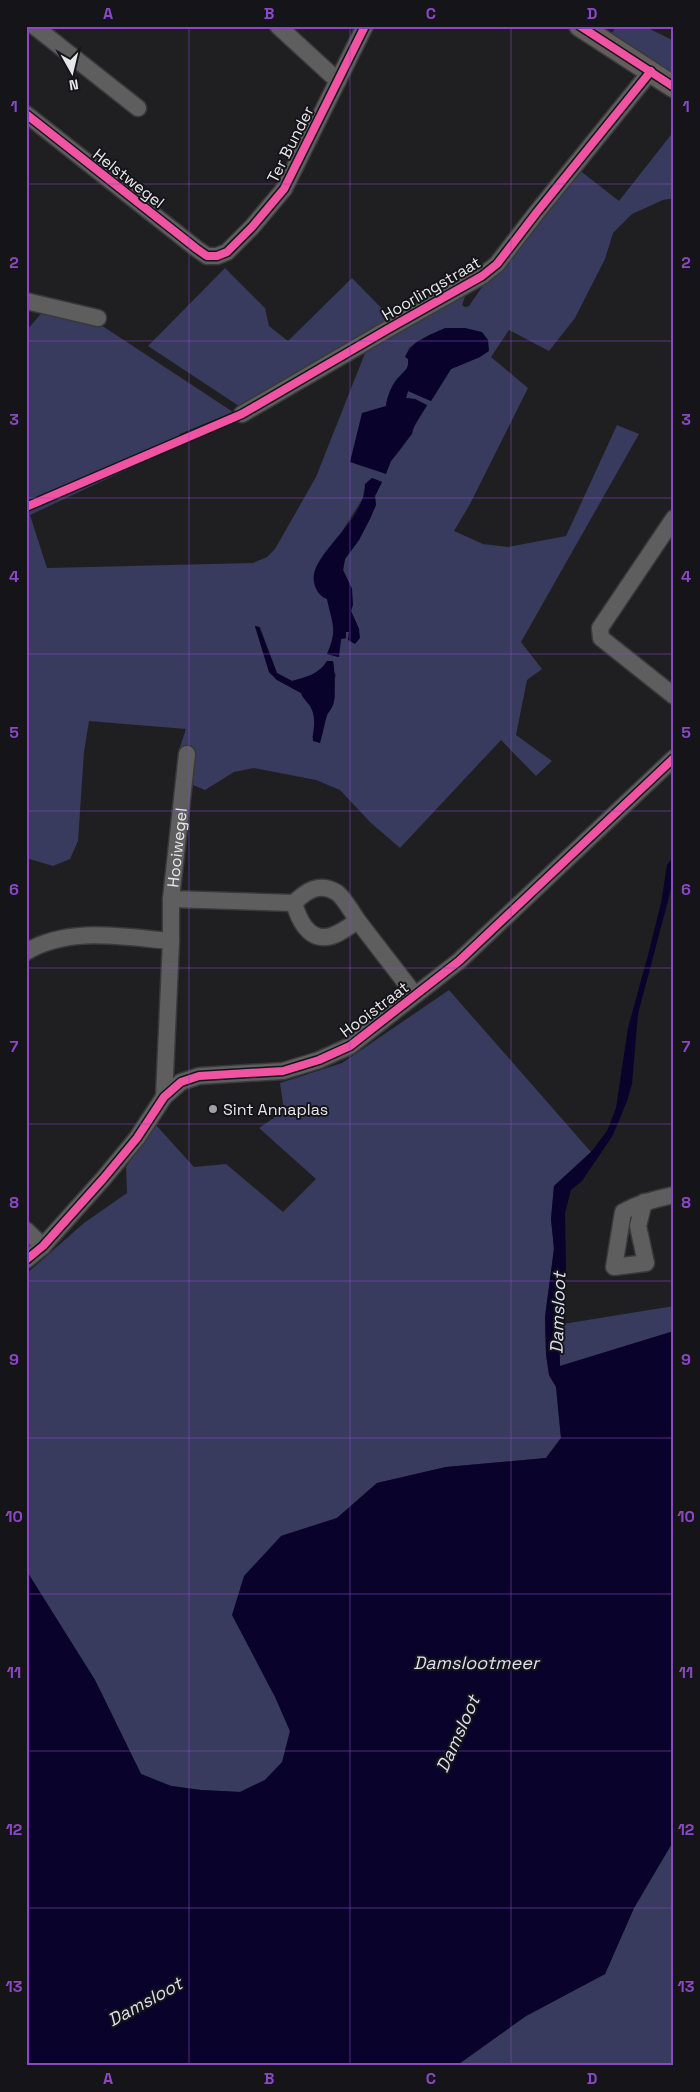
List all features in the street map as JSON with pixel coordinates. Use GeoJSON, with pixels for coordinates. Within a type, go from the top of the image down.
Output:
{"type":"FeatureCollection","features":[{"type":"Feature","properties":{"kind":"main road"},"geometry":{"type":"LineString","coordinates":[[583,27],[674,87]]}},
{"type":"Feature","properties":{"kind":"street"},"geometry":{"type":"LineString","coordinates":[[34,26],[138,108]]}},
{"type":"Feature","properties":{"kind":"street"},"geometry":{"type":"LineString","coordinates":[[278,26],[338,81]]}},
{"type":"Feature","properties":{"kind":"street","name":"Ter Bunder"},"geometry":{"type":"LineString","coordinates":[[217,256],[227,252],[252,227],[284,189],[365,26]]}},
{"type":"Feature","properties":{"kind":"street","name":"Hoorlingstraat"},"geometry":{"type":"LineString","coordinates":[[242,414],[482,276],[497,264],[651,71]]}},
{"type":"Feature","properties":{"kind":"street","name":"Helstwegel"},"geometry":{"type":"LineString","coordinates":[[26,114],[197,249],[207,256],[217,256]]}},
{"type":"Feature","properties":{"kind":"street"},"geometry":{"type":"LineString","coordinates":[[26,301],[98,318]]}},
{"type":"Feature","properties":{"kind":"street"},"geometry":{"type":"LineString","coordinates":[[674,518],[600,628],[601,638],[674,696]]}},
{"type":"Feature","properties":{"kind":"street","name":"Hooiwegel"},"geometry":{"type":"LineString","coordinates":[[164,1097],[171,899],[187,754]]}},
{"type":"Feature","properties":{"kind":"street","name":"Hooistraat"},"geometry":{"type":"LineString","coordinates":[[26,1260],[43,1246],[109,1172],[136,1138],[164,1097],[181,1082],[199,1076],[283,1070],[319,1060],[350,1046],[459,962],[674,758]]}},
{"type":"Feature","properties":{"kind":"street"},"geometry":{"type":"LineString","coordinates":[[171,899],[294,903],[306,891],[319,888],[337,892],[415,995]]}},
{"type":"Feature","properties":{"kind":"street"},"geometry":{"type":"LineString","coordinates":[[294,903],[298,918],[311,933],[325,938],[358,921]]}},
{"type":"Feature","properties":{"kind":"street"},"geometry":{"type":"LineString","coordinates":[[26,952],[40,944],[85,934],[171,941]]}},
{"type":"Feature","properties":{"kind":"street"},"geometry":{"type":"LineString","coordinates":[[644,1202],[638,1226],[648,1262],[614,1267],[623,1212],[644,1202],[674,1195]]}},
{"type":"Feature","properties":{"kind":"street"},"geometry":{"type":"LineString","coordinates":[[26,1230],[43,1246]]}},
{"type":"Feature","properties":{"kind":"shaded area"},"geometry":{"type":"Polygon","coordinates":[[[617,26],[644,26],[674,41],[674,77],[611,34],[617,26]]]}},
{"type":"Feature","properties":{"kind":"shaded area"},"geometry":{"type":"Polygon","coordinates":[[[674,131],[674,198],[663,200],[632,214],[613,233],[605,259],[575,318],[549,351],[509,330],[491,357],[528,388],[470,504],[454,531],[483,544],[508,547],[566,536],[617,425],[639,434],[521,642],[542,669],[527,680],[516,735],[552,761],[536,776],[501,740],[400,848],[371,823],[340,790],[316,780],[254,768],[234,772],[205,790],[178,779],[179,750],[186,729],[89,721],[84,752],[78,841],[70,859],[53,866],[26,858],[26,333],[46,308],[75,314],[104,327],[233,412],[180,434],[175,447],[30,515],[47,568],[253,563],[267,557],[275,549],[316,477],[367,348],[466,294],[462,305],[465,307],[469,306],[484,284],[578,169],[619,201],[674,131]],[[419,340],[409,348],[406,356],[408,359],[407,367],[393,385],[386,406],[362,414],[391,461],[397,455],[427,406],[415,399],[406,398],[408,391],[431,401],[451,369],[480,357],[419,340]],[[372,478],[365,484],[363,498],[338,538],[327,599],[333,617],[334,639],[327,654],[338,657],[341,639],[346,638],[346,632],[359,629],[351,611],[352,589],[343,570],[345,559],[359,540],[376,505],[375,496],[382,482],[372,478]],[[255,626],[269,672],[277,680],[301,693],[314,714],[315,724],[312,737],[322,735],[327,715],[335,697],[333,684],[336,675],[327,661],[316,672],[292,681],[277,673],[260,627],[255,626]]]}},
{"type":"Feature","properties":{"kind":"shaded area"},"geometry":{"type":"Polygon","coordinates":[[[225,268],[265,308],[269,326],[288,341],[352,278],[394,321],[242,408],[148,346],[225,268]]]}},
{"type":"Feature","properties":{"kind":"shaded area"},"geometry":{"type":"Polygon","coordinates":[[[449,990],[591,1152],[554,1186],[551,1219],[554,1248],[545,1317],[546,1354],[549,1375],[556,1387],[561,1438],[546,1458],[446,1467],[377,1483],[337,1518],[281,1536],[276,1699],[290,1731],[283,1762],[265,1780],[240,1792],[171,1786],[141,1774],[95,1680],[26,1570],[26,1274],[84,1223],[127,1193],[126,1167],[155,1124],[194,1167],[226,1164],[283,1212],[316,1179],[259,1128],[284,1111],[280,1083],[342,1063],[449,990]]]}},
{"type":"Feature","properties":{"kind":"shaded area"},"geometry":{"type":"Polygon","coordinates":[[[674,1306],[674,1331],[560,1366],[559,1323],[563,1324],[674,1306]]]}},
{"type":"Feature","properties":{"kind":"shaded area"},"geometry":{"type":"Polygon","coordinates":[[[674,1840],[674,2066],[456,2066],[526,2016],[605,1974],[634,1908],[674,1840]]]}},
{"type":"Feature","properties":{"kind":"water"},"geometry":{"type":"Polygon","coordinates":[[[445,328],[465,328],[482,332],[488,340],[489,351],[480,357],[451,369],[431,401],[408,391],[406,398],[415,399],[427,405],[414,426],[412,434],[391,461],[386,474],[350,462],[362,413],[386,406],[393,385],[407,367],[408,359],[405,357],[408,351],[417,342],[445,328]]]}},
{"type":"Feature","properties":{"kind":"water"},"geometry":{"type":"Polygon","coordinates":[[[372,478],[382,482],[375,496],[376,505],[359,540],[345,559],[343,570],[352,589],[353,605],[351,611],[359,629],[360,638],[355,644],[348,640],[349,632],[346,632],[346,638],[341,639],[339,657],[327,654],[333,632],[332,621],[327,599],[315,587],[314,574],[320,560],[353,518],[364,495],[365,484],[372,478]]]}},
{"type":"Feature","properties":{"kind":"water"},"geometry":{"type":"Polygon","coordinates":[[[255,626],[259,627],[277,673],[292,681],[312,674],[327,661],[333,661],[334,701],[327,715],[320,743],[313,741],[313,713],[301,693],[277,680],[269,672],[255,626]]]}},
{"type":"Feature","properties":{"kind":"water","name":"Damslootmeer"},"geometry":{"type":"Polygon","coordinates":[[[674,856],[674,872],[670,893],[638,1014],[632,1084],[627,1101],[613,1135],[582,1181],[571,1190],[565,1213],[566,1268],[559,1323],[560,1366],[674,1331],[674,1840],[634,1908],[605,1974],[526,2016],[456,2066],[26,2066],[26,1570],[95,1680],[141,1774],[171,1786],[240,1792],[265,1780],[282,1762],[290,1731],[276,1699],[232,1615],[244,1576],[281,1536],[337,1518],[377,1483],[446,1467],[546,1458],[561,1438],[556,1387],[549,1375],[546,1354],[545,1317],[554,1249],[551,1219],[554,1186],[591,1152],[607,1131],[616,1108],[628,1028],[661,903],[667,865],[674,856]]]}},
{"type":"Feature","properties":{"kind":"cycle path"},"geometry":{"type":"LineString","coordinates":[[26,114],[197,249],[207,256],[217,256],[227,252],[252,227],[284,189],[365,26]]}},
{"type":"Feature","properties":{"kind":"cycle path"},"geometry":{"type":"LineString","coordinates":[[580,26],[674,87]]}},
{"type":"Feature","properties":{"kind":"cycle path"},"geometry":{"type":"LineString","coordinates":[[26,507],[242,414],[482,276],[497,264],[651,71]]}},
{"type":"Feature","properties":{"kind":"cycle path"},"geometry":{"type":"LineString","coordinates":[[26,1260],[43,1246],[103,1179],[137,1138],[164,1097],[181,1082],[199,1076],[283,1071],[319,1060],[350,1046],[459,961],[674,758]]}},
{"type":"Feature","properties":{"kind":"place","name":"Sint Annaplas"},"geometry":{"type":"Point","coordinates":[213,1109]}},
{"type":"Feature","properties":{"kind":"water label","name":"Damsloot"},"geometry":{"type":"Point","coordinates":[558,1313]}},
{"type":"Feature","properties":{"kind":"water label","name":"Damsloot"},"geometry":{"type":"Point","coordinates":[458,1734]}},
{"type":"Feature","properties":{"kind":"water label","name":"Damsloot"},"geometry":{"type":"Point","coordinates":[145,2002]}}]}
